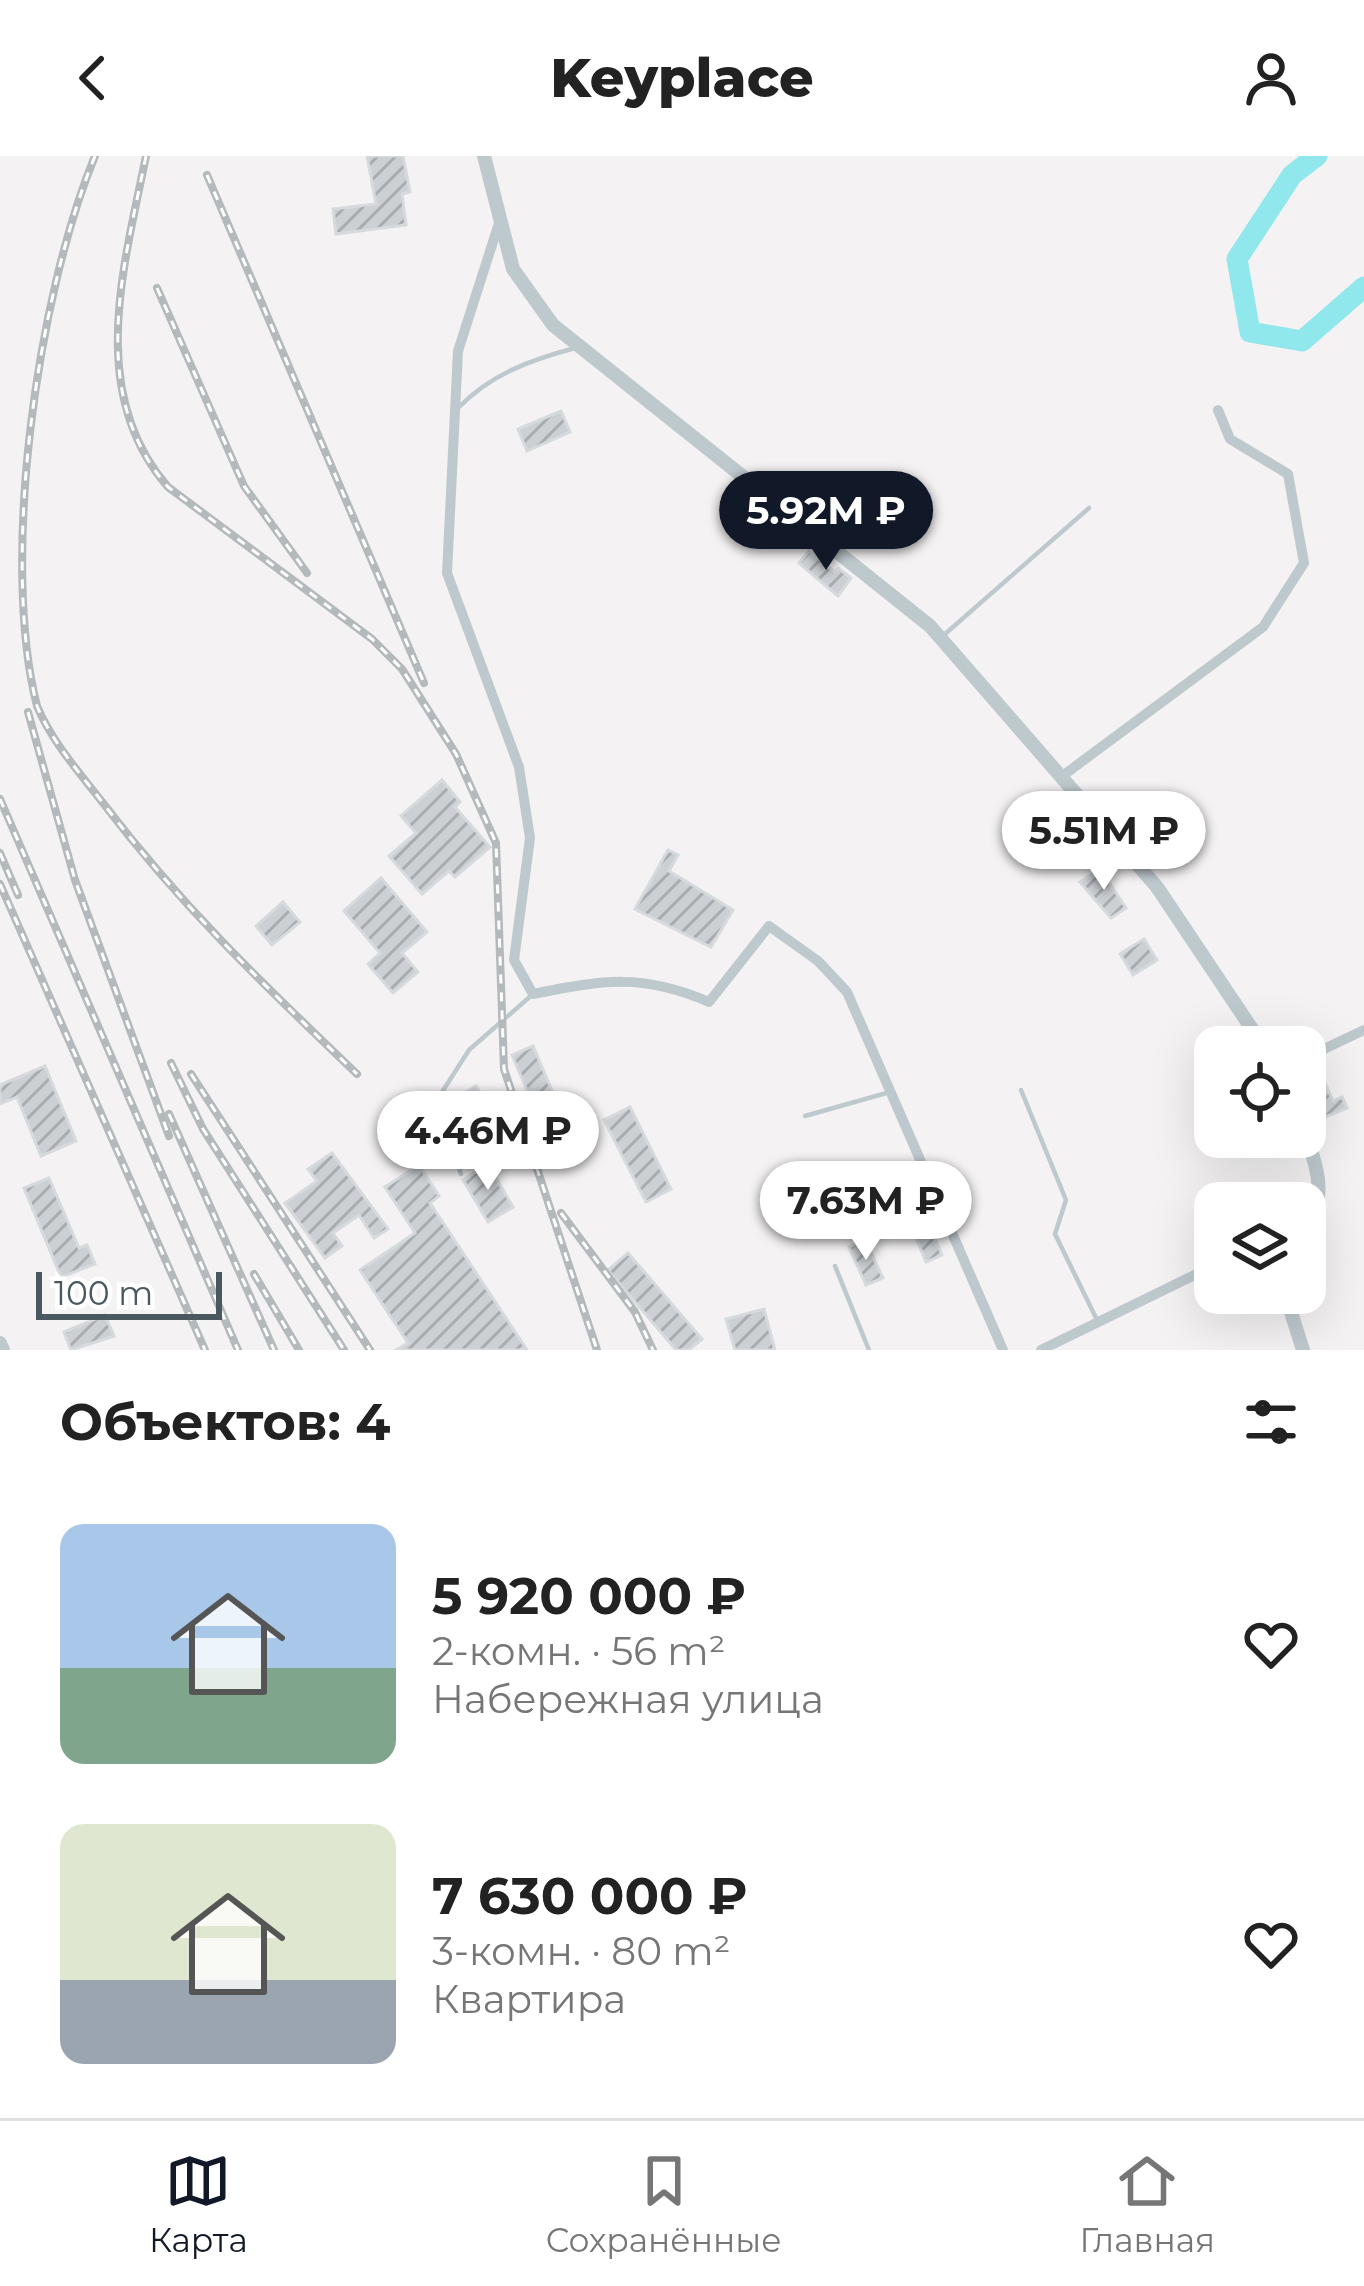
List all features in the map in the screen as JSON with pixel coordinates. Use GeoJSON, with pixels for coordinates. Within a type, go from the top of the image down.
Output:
{"type":"FeatureCollection","features":[{"type":"Feature","properties":{"kind":"street"},"geometry":{"type":"LineString","coordinates":[[484,156],[513,269],[554,325],[940,638],[1157,887],[1250,1026]]}},
{"type":"Feature","properties":{"kind":"street"},"geometry":{"type":"LineString","coordinates":[[500,220],[458,351],[447,573],[519,767],[530,838],[514,960],[533,994],[603,980],[661,981],[709,1002],[769,926],[818,961],[847,992],[1003,1350]]}},
{"type":"Feature","properties":{"kind":"street"},"geometry":{"type":"LineString","coordinates":[[1061,777],[1262,627],[1304,563],[1288,474],[1230,439],[1218,410]]}},
{"type":"Feature","properties":{"kind":"street"},"geometry":{"type":"LineString","coordinates":[[1326,1048],[1364,1030]]}},
{"type":"Feature","properties":{"kind":"street"},"geometry":{"type":"LineString","coordinates":[[1041,1350],[1194,1275]]}},
{"type":"Feature","properties":{"kind":"street"},"geometry":{"type":"LineString","coordinates":[[1292,1314],[1303,1350]]}},
{"type":"Feature","properties":{"kind":"lane"},"geometry":{"type":"LineString","coordinates":[[456,409],[478,388],[523,362],[580,346]]}},
{"type":"Feature","properties":{"kind":"lane"},"geometry":{"type":"LineString","coordinates":[[940,638],[1089,508]]}},
{"type":"Feature","properties":{"kind":"lane"},"geometry":{"type":"LineString","coordinates":[[460,1174],[435,1103],[469,1050],[533,994]]}},
{"type":"Feature","properties":{"kind":"lane"},"geometry":{"type":"LineString","coordinates":[[1021,1090],[1066,1200],[1055,1234],[1098,1322]]}},
{"type":"Feature","properties":{"kind":"lane"},"geometry":{"type":"LineString","coordinates":[[805,1116],[890,1092]]}},
{"type":"Feature","properties":{"kind":"lane"},"geometry":{"type":"LineString","coordinates":[[835,1266],[869,1350]]}},
{"type":"Feature","properties":{"kind":"building"},"geometry":{"type":"Polygon","coordinates":[[[367,156],[403,156],[410,192],[402,194],[406,225],[336,234],[333,209],[376,204],[367,156]]]}},
{"type":"Feature","properties":{"kind":"building"},"geometry":{"type":"Polygon","coordinates":[[[561,411],[570,432],[527,451],[518,429],[561,411]]]}},
{"type":"Feature","properties":{"kind":"building"},"geometry":{"type":"Polygon","coordinates":[[[809,551],[835,572],[838,568],[851,578],[838,596],[799,563],[809,551]]]}},
{"type":"Feature","properties":{"kind":"building"},"geometry":{"type":"Polygon","coordinates":[[[442,780],[460,802],[455,807],[490,847],[455,877],[449,871],[422,894],[389,856],[416,833],[401,816],[442,780]]]}},
{"type":"Feature","properties":{"kind":"building"},"geometry":{"type":"Polygon","coordinates":[[[668,850],[678,855],[669,871],[733,910],[711,947],[635,909],[668,850]]]}},
{"type":"Feature","properties":{"kind":"building"},"geometry":{"type":"Polygon","coordinates":[[[1100,869],[1126,908],[1111,918],[1080,882],[1100,869]]]}},
{"type":"Feature","properties":{"kind":"building"},"geometry":{"type":"Polygon","coordinates":[[[381,878],[427,932],[402,953],[418,972],[393,993],[368,964],[380,953],[344,911],[381,878]]]}},
{"type":"Feature","properties":{"kind":"building"},"geometry":{"type":"Polygon","coordinates":[[[283,902],[300,922],[272,945],[256,926],[283,902]]]}},
{"type":"Feature","properties":{"kind":"building"},"geometry":{"type":"Polygon","coordinates":[[[1144,939],[1157,960],[1133,975],[1120,954],[1144,939]]]}},
{"type":"Feature","properties":{"kind":"building"},"geometry":{"type":"Polygon","coordinates":[[[533,1046],[556,1100],[535,1109],[512,1055],[533,1046]]]}},
{"type":"Feature","properties":{"kind":"building"},"geometry":{"type":"Polygon","coordinates":[[[45,1066],[76,1141],[41,1156],[17,1097],[0,1104],[0,1085],[45,1066]]]}},
{"type":"Feature","properties":{"kind":"building"},"geometry":{"type":"Polygon","coordinates":[[[1326,1085],[1333,1101],[1342,1097],[1347,1108],[1326,1117],[1326,1085]]]}},
{"type":"Feature","properties":{"kind":"building"},"geometry":{"type":"Polygon","coordinates":[[[476,1086],[497,1120],[489,1125],[505,1150],[481,1165],[462,1133],[455,1137],[443,1106],[476,1086]]]}},
{"type":"Feature","properties":{"kind":"building"},"geometry":{"type":"Polygon","coordinates":[[[630,1107],[671,1189],[646,1202],[604,1120],[630,1107]]]}},
{"type":"Feature","properties":{"kind":"building"},"geometry":{"type":"Polygon","coordinates":[[[332,1153],[388,1229],[374,1238],[359,1215],[333,1233],[342,1246],[325,1258],[285,1203],[317,1181],[308,1169],[332,1153]]]}},
{"type":"Feature","properties":{"kind":"building"},"geometry":{"type":"Polygon","coordinates":[[[488,1164],[513,1207],[488,1222],[463,1180],[488,1164]]]}},
{"type":"Feature","properties":{"kind":"building"},"geometry":{"type":"Polygon","coordinates":[[[419,1165],[439,1196],[430,1203],[527,1350],[396,1350],[408,1343],[360,1270],[415,1233],[385,1187],[419,1165]]]}},
{"type":"Feature","properties":{"kind":"building"},"geometry":{"type":"Polygon","coordinates":[[[49,1178],[79,1248],[87,1245],[95,1264],[61,1277],[24,1188],[49,1178]]]}},
{"type":"Feature","properties":{"kind":"building"},"geometry":{"type":"Polygon","coordinates":[[[925,1214],[942,1255],[926,1262],[909,1221],[925,1214]]]}},
{"type":"Feature","properties":{"kind":"building"},"geometry":{"type":"Polygon","coordinates":[[[865,1240],[883,1278],[866,1285],[849,1247],[865,1240]]]}},
{"type":"Feature","properties":{"kind":"building"},"geometry":{"type":"Polygon","coordinates":[[[628,1253],[702,1339],[689,1350],[676,1350],[608,1270],[628,1253]]]}},
{"type":"Feature","properties":{"kind":"building"},"geometry":{"type":"Polygon","coordinates":[[[764,1309],[775,1350],[735,1350],[726,1319],[764,1309]]]}},
{"type":"Feature","properties":{"kind":"building"},"geometry":{"type":"Polygon","coordinates":[[[105,1315],[114,1336],[71,1350],[64,1332],[105,1315]]]}},
{"type":"Feature","properties":{"kind":"waterway"},"geometry":{"type":"LineString","coordinates":[[1317,156],[1292,175],[1237,259],[1250,332],[1302,341],[1364,287]]}},
{"type":"Feature","properties":{"kind":"railway"},"geometry":{"type":"LineString","coordinates":[[95,156],[56,281],[30,429],[22,579],[26,646],[37,706],[67,756],[163,877],[357,1074]]}},
{"type":"Feature","properties":{"kind":"railway"},"geometry":{"type":"LineString","coordinates":[[146,156],[118,328],[127,411],[143,450],[168,487],[372,639],[402,669],[456,754],[496,843],[504,1069],[597,1350]]}},
{"type":"Feature","properties":{"kind":"railway"},"geometry":{"type":"LineString","coordinates":[[207,175],[424,683]]}},
{"type":"Feature","properties":{"kind":"railway"},"geometry":{"type":"LineString","coordinates":[[157,288],[244,486],[307,573]]}},
{"type":"Feature","properties":{"kind":"railway"},"geometry":{"type":"LineString","coordinates":[[28,712],[75,880],[169,1136]]}},
{"type":"Feature","properties":{"kind":"railway"},"geometry":{"type":"LineString","coordinates":[[0,799],[238,1350]]}},
{"type":"Feature","properties":{"kind":"railway"},"geometry":{"type":"LineString","coordinates":[[0,853],[18,895]]}},
{"type":"Feature","properties":{"kind":"railway"},"geometry":{"type":"LineString","coordinates":[[0,884],[205,1350]]}},
{"type":"Feature","properties":{"kind":"railway"},"geometry":{"type":"LineString","coordinates":[[171,1063],[203,1129],[344,1350]]}},
{"type":"Feature","properties":{"kind":"railway"},"geometry":{"type":"LineString","coordinates":[[191,1074],[370,1350]]}},
{"type":"Feature","properties":{"kind":"railway"},"geometry":{"type":"LineString","coordinates":[[169,1114],[274,1350]]}},
{"type":"Feature","properties":{"kind":"railway"},"geometry":{"type":"LineString","coordinates":[[561,1213],[635,1312],[653,1350]]}},
{"type":"Feature","properties":{"kind":"railway"},"geometry":{"type":"LineString","coordinates":[[254,1274],[299,1350]]}}]}
